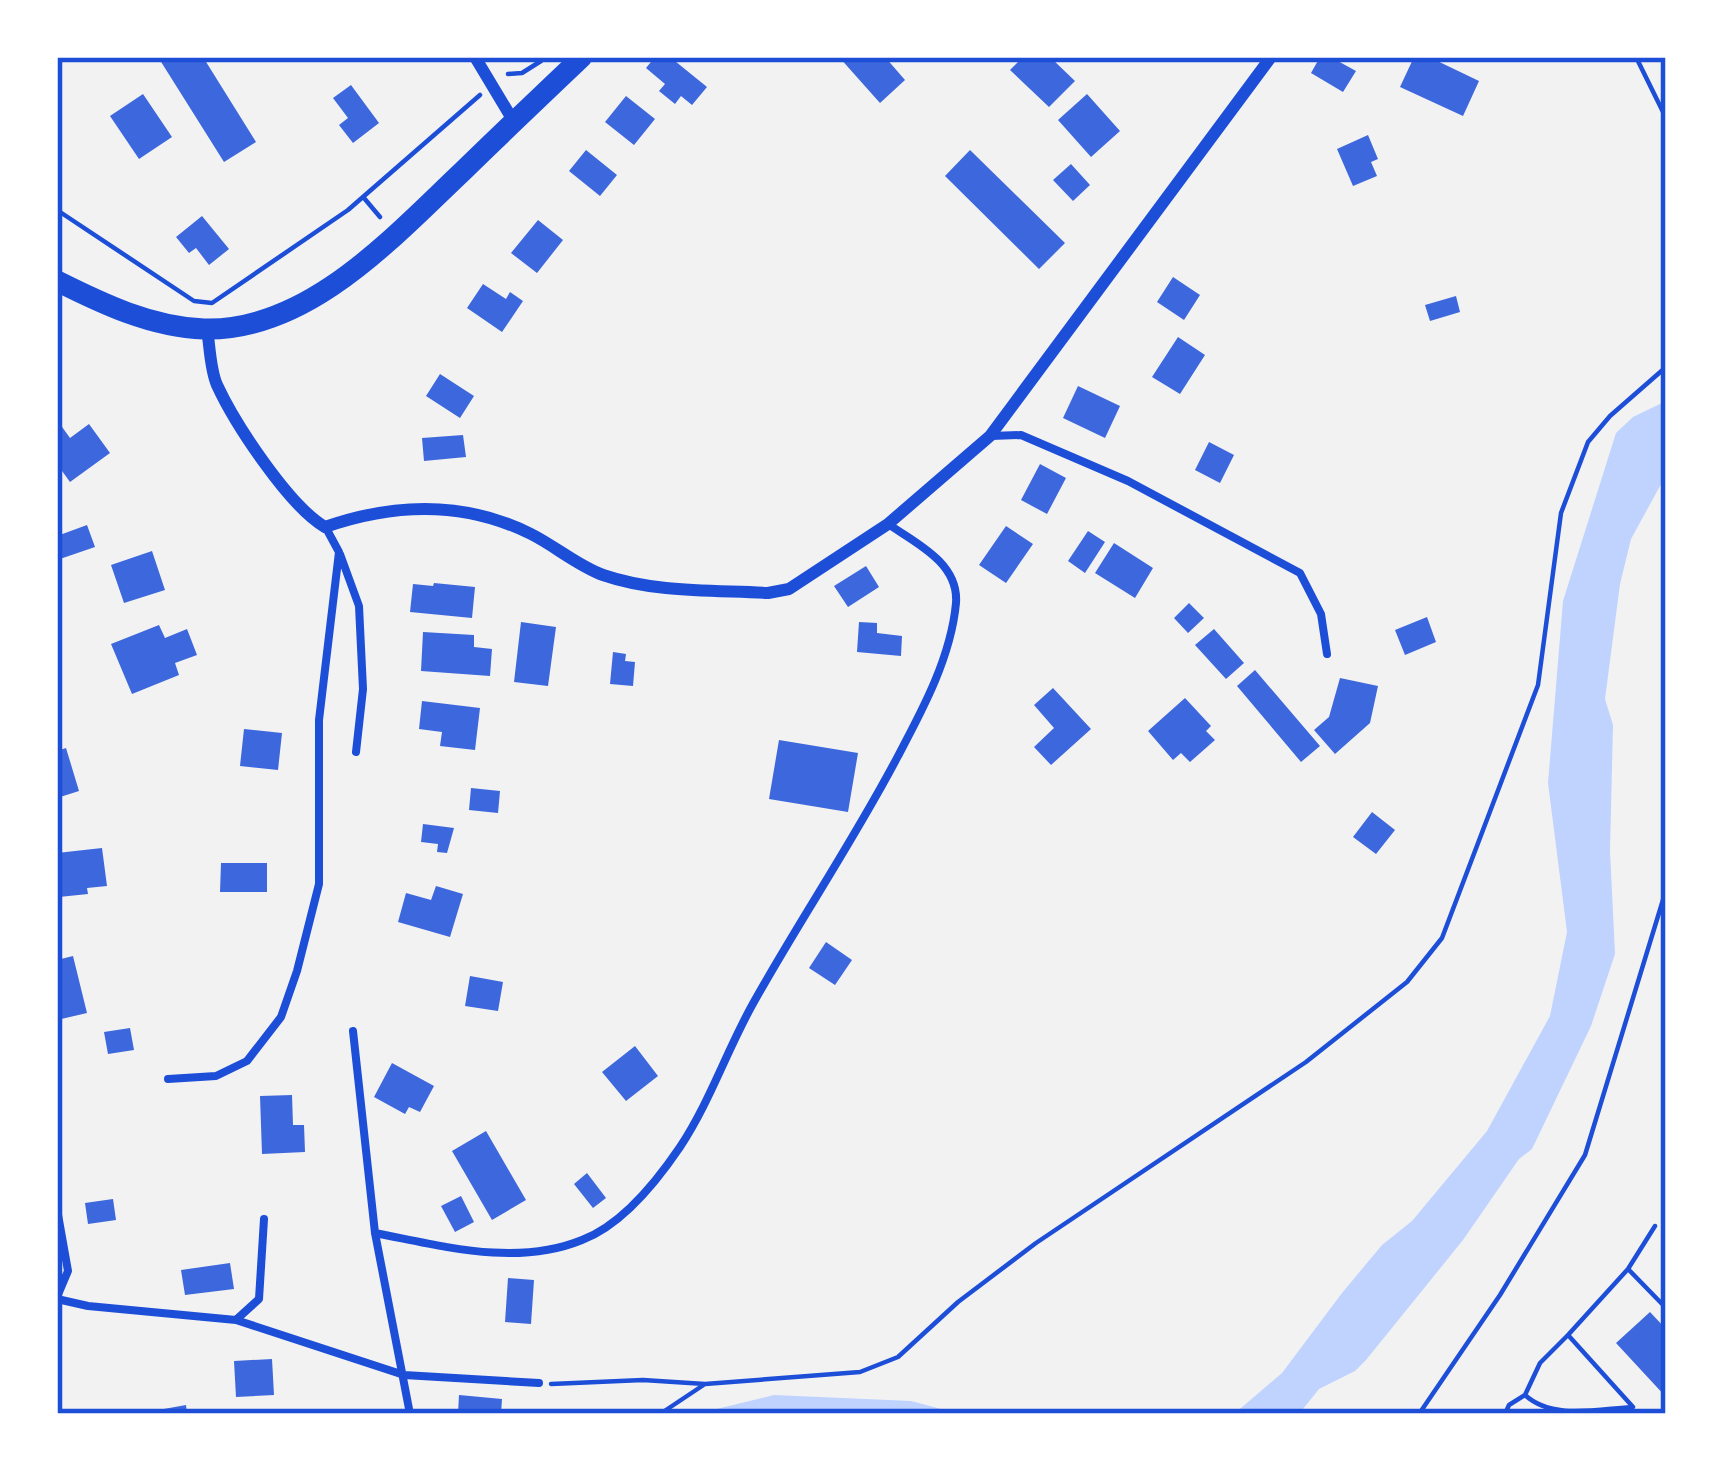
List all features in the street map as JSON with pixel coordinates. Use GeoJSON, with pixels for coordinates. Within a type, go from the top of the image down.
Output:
{"type":"FeatureCollection","features":[{"type":"Feature","properties":{"kind":"main road"},"geometry":{"type":"LineString","coordinates":[[57,281],[133,316],[168,325],[207,329],[274,316],[306,302],[395,234],[582,57]]}},
{"type":"Feature","properties":{"kind":"street"},"geometry":{"type":"LineString","coordinates":[[475,57],[514,122]]}},
{"type":"Feature","properties":{"kind":"street"},"geometry":{"type":"LineString","coordinates":[[207,329],[214,380],[246,436],[310,518],[325,526],[380,511],[432,507],[498,519],[599,574],[633,583],[768,593],[789,589],[888,524],[990,436],[1271,57]]}},
{"type":"Feature","properties":{"kind":"lane"},"geometry":{"type":"LineString","coordinates":[[990,436],[1021,435],[1128,481],[1300,573],[1321,614],[1327,653]]}},
{"type":"Feature","properties":{"kind":"lane"},"geometry":{"type":"LineString","coordinates":[[375,1233],[464,1250],[529,1254],[584,1240],[625,1214],[681,1146],[754,1000],[852,844],[928,698],[956,600],[951,576],[933,555],[888,524]]}},
{"type":"Feature","properties":{"kind":"lane"},"geometry":{"type":"LineString","coordinates":[[325,526],[358,606],[363,689],[356,752]]}},
{"type":"Feature","properties":{"kind":"lane"},"geometry":{"type":"LineString","coordinates":[[168,1079],[216,1076],[247,1060],[281,1017],[297,971],[319,884],[319,720],[339,552]]}},
{"type":"Feature","properties":{"kind":"lane"},"geometry":{"type":"LineString","coordinates":[[353,1031],[375,1233],[410,1414]]}},
{"type":"Feature","properties":{"kind":"lane"},"geometry":{"type":"LineString","coordinates":[[57,1209],[68,1271],[57,1298],[88,1306],[236,1320],[404,1375],[539,1383]]}},
{"type":"Feature","properties":{"kind":"lane"},"geometry":{"type":"LineString","coordinates":[[236,1320],[259,1299],[265,1219]]}},
{"type":"Feature","properties":{"kind":"path"},"geometry":{"type":"LineString","coordinates":[[57,210],[194,302],[212,303],[363,197],[492,85],[545,57]]}},
{"type":"Feature","properties":{"kind":"path"},"geometry":{"type":"LineString","coordinates":[[1636,57],[1666,118]]}},
{"type":"Feature","properties":{"kind":"path"},"geometry":{"type":"LineString","coordinates":[[363,197],[383,221]]}},
{"type":"Feature","properties":{"kind":"path"},"geometry":{"type":"LineString","coordinates":[[539,1383],[705,1384],[860,1372],[898,1357],[958,1302],[1036,1243],[1306,1062],[1407,982],[1442,938],[1538,685],[1561,513],[1588,442],[1666,367]]}},
{"type":"Feature","properties":{"kind":"path"},"geometry":{"type":"LineString","coordinates":[[1419,1414],[1500,1295],[1585,1155],[1666,890]]}},
{"type":"Feature","properties":{"kind":"path"},"geometry":{"type":"LineString","coordinates":[[1505,1414],[1509,1405],[1525,1395],[1540,1363],[1628,1269],[1655,1226]]}},
{"type":"Feature","properties":{"kind":"path"},"geometry":{"type":"LineString","coordinates":[[1628,1269],[1666,1308]]}},
{"type":"Feature","properties":{"kind":"path"},"geometry":{"type":"LineString","coordinates":[[1568,1335],[1633,1407]]}},
{"type":"Feature","properties":{"kind":"path"},"geometry":{"type":"LineString","coordinates":[[660,1414],[705,1384]]}},
{"type":"Feature","properties":{"kind":"path"},"geometry":{"type":"LineString","coordinates":[[1525,1395],[1538,1407],[1556,1411],[1633,1407]]}},
{"type":"Feature","properties":{"kind":"path"},"geometry":{"type":"LineString","coordinates":[[1626,1414],[1633,1407]]}},
{"type":"Feature","properties":{"kind":"water"},"geometry":{"type":"Polygon","coordinates":[[[1666,401],[1666,475],[1631,539],[1620,584],[1605,699],[1613,725],[1610,851],[1615,954],[1591,1026],[1532,1149],[1519,1159],[1463,1240],[1366,1360],[1319,1389],[1299,1414],[1234,1414],[1282,1373],[1382,1245],[1412,1221],[1487,1131],[1550,1016],[1567,932],[1548,783],[1563,601],[1616,433],[1633,417],[1666,401]]]}},
{"type":"Feature","properties":{"kind":"water"},"geometry":{"type":"Polygon","coordinates":[[[774,1395],[911,1401],[960,1414],[696,1414],[774,1395]]]}},
{"type":"Feature","properties":{"kind":"building"},"geometry":{"type":"Polygon","coordinates":[[[158,57],[203,57],[256,142],[224,162],[158,57]]]}},
{"type":"Feature","properties":{"kind":"building"},"geometry":{"type":"Polygon","coordinates":[[[655,57],[670,57],[707,87],[692,105],[681,96],[675,104],[659,91],[665,84],[646,68],[655,57]]]}},
{"type":"Feature","properties":{"kind":"building"},"geometry":{"type":"Polygon","coordinates":[[[839,57],[885,57],[905,80],[880,103],[839,57]]]}},
{"type":"Feature","properties":{"kind":"building"},"geometry":{"type":"Polygon","coordinates":[[[1023,57],[1050,57],[1075,81],[1049,107],[1010,70],[1023,57]]]}},
{"type":"Feature","properties":{"kind":"building"},"geometry":{"type":"Polygon","coordinates":[[[1320,57],[1356,71],[1343,92],[1311,73],[1320,57]]]}},
{"type":"Feature","properties":{"kind":"building"},"geometry":{"type":"Polygon","coordinates":[[[1414,57],[1429,57],[1479,81],[1463,116],[1400,87],[1414,57]]]}},
{"type":"Feature","properties":{"kind":"building"},"geometry":{"type":"Polygon","coordinates":[[[351,85],[379,123],[353,143],[339,125],[348,118],[333,98],[351,85]]]}},
{"type":"Feature","properties":{"kind":"building"},"geometry":{"type":"Polygon","coordinates":[[[143,94],[172,137],[139,159],[110,116],[143,94]]]}},
{"type":"Feature","properties":{"kind":"building"},"geometry":{"type":"Polygon","coordinates":[[[1087,94],[1120,131],[1091,157],[1058,120],[1087,94]]]}},
{"type":"Feature","properties":{"kind":"building"},"geometry":{"type":"Polygon","coordinates":[[[626,96],[655,119],[634,145],[605,122],[626,96]]]}},
{"type":"Feature","properties":{"kind":"building"},"geometry":{"type":"Polygon","coordinates":[[[1368,135],[1378,159],[1371,162],[1377,176],[1353,186],[1337,149],[1368,135]]]}},
{"type":"Feature","properties":{"kind":"building"},"geometry":{"type":"Polygon","coordinates":[[[586,150],[617,175],[600,196],[569,171],[586,150]]]}},
{"type":"Feature","properties":{"kind":"building"},"geometry":{"type":"Polygon","coordinates":[[[970,150],[1065,243],[1039,269],[945,176],[970,150]]]}},
{"type":"Feature","properties":{"kind":"building"},"geometry":{"type":"Polygon","coordinates":[[[1071,164],[1090,185],[1073,201],[1053,180],[1071,164]]]}},
{"type":"Feature","properties":{"kind":"building"},"geometry":{"type":"Polygon","coordinates":[[[202,216],[229,249],[209,265],[196,248],[189,253],[176,237],[202,216]]]}},
{"type":"Feature","properties":{"kind":"building"},"geometry":{"type":"Polygon","coordinates":[[[538,220],[563,240],[537,273],[511,253],[538,220]]]}},
{"type":"Feature","properties":{"kind":"building"},"geometry":{"type":"Polygon","coordinates":[[[1173,277],[1200,295],[1184,320],[1157,302],[1173,277]]]}},
{"type":"Feature","properties":{"kind":"building"},"geometry":{"type":"Polygon","coordinates":[[[483,284],[506,299],[510,292],[523,301],[502,332],[467,308],[483,284]]]}},
{"type":"Feature","properties":{"kind":"building"},"geometry":{"type":"Polygon","coordinates":[[[1456,296],[1460,312],[1430,321],[1425,305],[1456,296]]]}},
{"type":"Feature","properties":{"kind":"building"},"geometry":{"type":"Polygon","coordinates":[[[1178,337],[1205,355],[1180,394],[1152,377],[1178,337]]]}},
{"type":"Feature","properties":{"kind":"building"},"geometry":{"type":"Polygon","coordinates":[[[440,374],[474,396],[460,418],[426,396],[440,374]]]}},
{"type":"Feature","properties":{"kind":"building"},"geometry":{"type":"Polygon","coordinates":[[[1078,386],[1120,406],[1105,438],[1063,418],[1078,386]]]}},
{"type":"Feature","properties":{"kind":"building"},"geometry":{"type":"Polygon","coordinates":[[[60,424],[70,438],[89,424],[110,453],[70,482],[57,464],[60,424]]]}},
{"type":"Feature","properties":{"kind":"building"},"geometry":{"type":"Polygon","coordinates":[[[463,435],[466,457],[424,461],[422,438],[463,435]]]}},
{"type":"Feature","properties":{"kind":"building"},"geometry":{"type":"Polygon","coordinates":[[[1209,442],[1234,455],[1220,483],[1195,470],[1209,442]]]}},
{"type":"Feature","properties":{"kind":"building"},"geometry":{"type":"Polygon","coordinates":[[[1040,464],[1066,478],[1047,514],[1021,500],[1040,464]]]}},
{"type":"Feature","properties":{"kind":"building"},"geometry":{"type":"Polygon","coordinates":[[[87,525],[95,547],[57,560],[57,536],[87,525]]]}},
{"type":"Feature","properties":{"kind":"building"},"geometry":{"type":"Polygon","coordinates":[[[1006,526],[1033,544],[1006,583],[979,565],[1006,526]]]}},
{"type":"Feature","properties":{"kind":"building"},"geometry":{"type":"Polygon","coordinates":[[[1088,531],[1105,542],[1085,573],[1068,561],[1088,531]]]}},
{"type":"Feature","properties":{"kind":"building"},"geometry":{"type":"Polygon","coordinates":[[[1114,543],[1153,568],[1135,598],[1095,573],[1114,543]]]}},
{"type":"Feature","properties":{"kind":"building"},"geometry":{"type":"Polygon","coordinates":[[[152,551],[165,590],[124,603],[111,565],[152,551]]]}},
{"type":"Feature","properties":{"kind":"building"},"geometry":{"type":"Polygon","coordinates":[[[866,566],[879,587],[848,607],[834,586],[866,566]]]}},
{"type":"Feature","properties":{"kind":"building"},"geometry":{"type":"Polygon","coordinates":[[[413,584],[475,587],[472,618],[410,612],[413,584]]]}},
{"type":"Feature","properties":{"kind":"building"},"geometry":{"type":"Polygon","coordinates":[[[1189,603],[1204,618],[1188,633],[1174,618],[1189,603]]]}},
{"type":"Feature","properties":{"kind":"building"},"geometry":{"type":"Polygon","coordinates":[[[1427,617],[1436,642],[1405,655],[1395,630],[1427,617]]]}},
{"type":"Feature","properties":{"kind":"building"},"geometry":{"type":"Polygon","coordinates":[[[521,622],[556,627],[548,686],[514,682],[521,622]]]}},
{"type":"Feature","properties":{"kind":"building"},"geometry":{"type":"Polygon","coordinates":[[[859,622],[877,623],[877,633],[902,636],[901,656],[857,652],[859,622]]]}},
{"type":"Feature","properties":{"kind":"building"},"geometry":{"type":"Polygon","coordinates":[[[159,625],[165,638],[187,629],[197,655],[175,663],[179,675],[132,694],[111,644],[159,625]]]}},
{"type":"Feature","properties":{"kind":"building"},"geometry":{"type":"Polygon","coordinates":[[[1214,629],[1244,663],[1226,679],[1195,645],[1214,629]]]}},
{"type":"Feature","properties":{"kind":"building"},"geometry":{"type":"Polygon","coordinates":[[[423,632],[474,635],[474,647],[492,649],[490,676],[421,671],[423,632]]]}},
{"type":"Feature","properties":{"kind":"building"},"geometry":{"type":"Polygon","coordinates":[[[613,652],[635,662],[633,686],[610,684],[613,652]]]}},
{"type":"Feature","properties":{"kind":"building"},"geometry":{"type":"Polygon","coordinates":[[[1255,670],[1320,746],[1301,762],[1237,686],[1255,670]]]}},
{"type":"Feature","properties":{"kind":"building"},"geometry":{"type":"Polygon","coordinates":[[[1340,678],[1378,686],[1370,723],[1335,754],[1314,730],[1329,717],[1340,678]]]}},
{"type":"Feature","properties":{"kind":"building"},"geometry":{"type":"Polygon","coordinates":[[[1053,688],[1091,729],[1051,765],[1034,747],[1054,728],[1034,705],[1053,688]]]}},
{"type":"Feature","properties":{"kind":"building"},"geometry":{"type":"Polygon","coordinates":[[[1185,698],[1211,726],[1206,731],[1215,740],[1190,762],[1181,753],[1173,760],[1148,731],[1185,698]]]}},
{"type":"Feature","properties":{"kind":"building"},"geometry":{"type":"Polygon","coordinates":[[[422,701],[480,708],[475,750],[440,746],[442,732],[419,729],[422,701]]]}},
{"type":"Feature","properties":{"kind":"building"},"geometry":{"type":"Polygon","coordinates":[[[244,729],[282,733],[278,770],[240,766],[244,729]]]}},
{"type":"Feature","properties":{"kind":"building"},"geometry":{"type":"Polygon","coordinates":[[[779,740],[858,753],[848,812],[769,799],[779,740]]]}},
{"type":"Feature","properties":{"kind":"building"},"geometry":{"type":"Polygon","coordinates":[[[66,748],[79,791],[57,798],[57,751],[66,748]]]}},
{"type":"Feature","properties":{"kind":"building"},"geometry":{"type":"Polygon","coordinates":[[[471,788],[500,791],[498,813],[469,810],[471,788]]]}},
{"type":"Feature","properties":{"kind":"building"},"geometry":{"type":"Polygon","coordinates":[[[1372,812],[1395,830],[1376,854],[1353,837],[1372,812]]]}},
{"type":"Feature","properties":{"kind":"building"},"geometry":{"type":"Polygon","coordinates":[[[423,824],[454,828],[447,853],[437,852],[438,844],[421,842],[423,824]]]}},
{"type":"Feature","properties":{"kind":"building"},"geometry":{"type":"Polygon","coordinates":[[[102,848],[107,886],[59,897],[57,853],[102,848]]]}},
{"type":"Feature","properties":{"kind":"building"},"geometry":{"type":"Polygon","coordinates":[[[221,863],[267,863],[267,892],[220,892],[221,863]]]}},
{"type":"Feature","properties":{"kind":"building"},"geometry":{"type":"Polygon","coordinates":[[[436,886],[463,894],[450,937],[398,922],[406,893],[431,900],[436,886]]]}},
{"type":"Feature","properties":{"kind":"building"},"geometry":{"type":"Polygon","coordinates":[[[826,942],[852,960],[835,985],[809,968],[826,942]]]}},
{"type":"Feature","properties":{"kind":"building"},"geometry":{"type":"Polygon","coordinates":[[[73,956],[87,1013],[57,1020],[57,960],[73,956]]]}},
{"type":"Feature","properties":{"kind":"building"},"geometry":{"type":"Polygon","coordinates":[[[470,976],[503,982],[498,1011],[465,1006],[470,976]]]}},
{"type":"Feature","properties":{"kind":"building"},"geometry":{"type":"Polygon","coordinates":[[[130,1028],[134,1050],[108,1054],[104,1032],[130,1028]]]}},
{"type":"Feature","properties":{"kind":"building"},"geometry":{"type":"Polygon","coordinates":[[[635,1046],[658,1076],[626,1101],[602,1072],[635,1046]]]}},
{"type":"Feature","properties":{"kind":"building"},"geometry":{"type":"Polygon","coordinates":[[[392,1063],[434,1086],[420,1112],[409,1107],[405,1114],[374,1097],[392,1063]]]}},
{"type":"Feature","properties":{"kind":"building"},"geometry":{"type":"Polygon","coordinates":[[[292,1095],[293,1125],[304,1125],[305,1152],[262,1154],[260,1096],[292,1095]]]}},
{"type":"Feature","properties":{"kind":"building"},"geometry":{"type":"Polygon","coordinates":[[[486,1131],[526,1200],[492,1220],[452,1151],[486,1131]]]}},
{"type":"Feature","properties":{"kind":"building"},"geometry":{"type":"Polygon","coordinates":[[[587,1173],[606,1198],[593,1208],[574,1184],[587,1173]]]}},
{"type":"Feature","properties":{"kind":"building"},"geometry":{"type":"Polygon","coordinates":[[[461,1196],[474,1222],[455,1232],[441,1206],[461,1196]]]}},
{"type":"Feature","properties":{"kind":"building"},"geometry":{"type":"Polygon","coordinates":[[[113,1199],[116,1220],[88,1224],[85,1203],[113,1199]]]}},
{"type":"Feature","properties":{"kind":"building"},"geometry":{"type":"Polygon","coordinates":[[[230,1263],[234,1289],[185,1295],[181,1270],[230,1263]]]}},
{"type":"Feature","properties":{"kind":"building"},"geometry":{"type":"Polygon","coordinates":[[[508,1278],[534,1280],[531,1324],[505,1322],[508,1278]]]}},
{"type":"Feature","properties":{"kind":"building"},"geometry":{"type":"Polygon","coordinates":[[[1650,1312],[1666,1329],[1666,1397],[1616,1343],[1650,1312]]]}},
{"type":"Feature","properties":{"kind":"building"},"geometry":{"type":"Polygon","coordinates":[[[272,1359],[274,1395],[236,1397],[234,1361],[272,1359]]]}},
{"type":"Feature","properties":{"kind":"building"},"geometry":{"type":"Polygon","coordinates":[[[459,1395],[502,1399],[501,1414],[458,1414],[459,1395]]]}},
{"type":"Feature","properties":{"kind":"building"},"geometry":{"type":"Polygon","coordinates":[[[186,1405],[187,1414],[147,1414],[147,1412],[186,1405]]]}}]}
